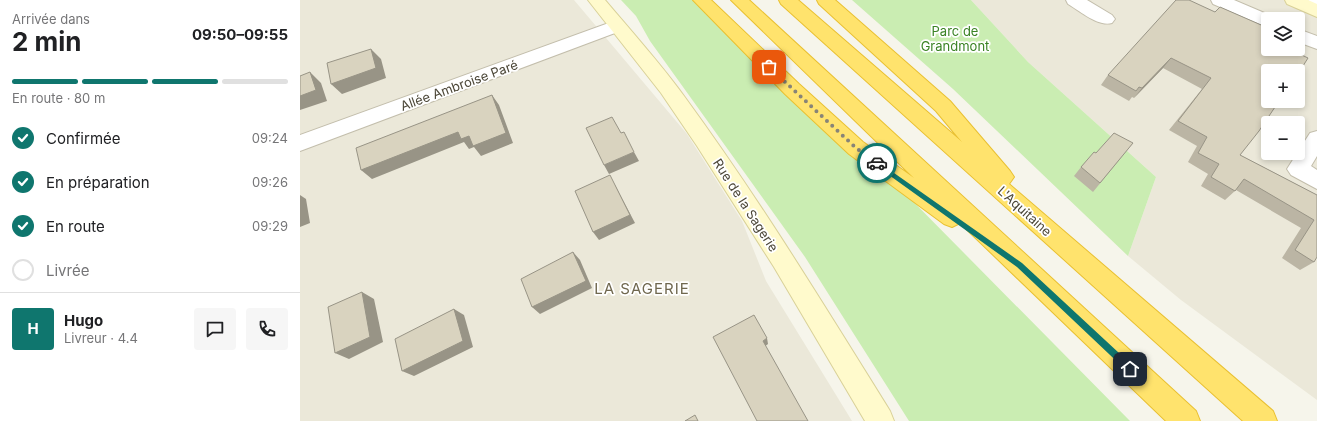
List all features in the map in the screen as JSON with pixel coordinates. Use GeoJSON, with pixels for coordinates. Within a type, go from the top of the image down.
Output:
{"type":"FeatureCollection","features":[{"type":"Feature","properties":{"kind":"highway"},"geometry":{"type":"LineString","coordinates":[[701,0],[792,90],[856,148],[1020,265]]}},
{"type":"Feature","properties":{"kind":"highway"},"geometry":{"type":"LineString","coordinates":[[739,0],[1186,421]]}},
{"type":"Feature","properties":{"kind":"highway","name":"L'Aquitaine"},"geometry":{"type":"LineString","coordinates":[[787,0],[1263,421]]}},
{"type":"Feature","properties":{"kind":"highway"},"geometry":{"type":"LineString","coordinates":[[825,0],[943,106],[1050,233]]}},
{"type":"Feature","properties":{"kind":"street","name":"Rue de la Sagerie"},"geometry":{"type":"LineString","coordinates":[[596,0],[676,100],[702,137],[764,231],[880,421]]}},
{"type":"Feature","properties":{"kind":"street"},"geometry":{"type":"LineString","coordinates":[[1074,0],[1106,19]]}},
{"type":"Feature","properties":{"kind":"street"},"geometry":{"type":"LineString","coordinates":[[1219,0],[1261,18]]}},
{"type":"Feature","properties":{"kind":"street"},"geometry":{"type":"LineString","coordinates":[[1293,0],[1317,11]]}},
{"type":"Feature","properties":{"kind":"street","name":"Allée Ambroise Paré"},"geometry":{"type":"LineString","coordinates":[[300,144],[617,26]]}},
{"type":"Feature","properties":{"kind":"street"},"geometry":{"type":"LineString","coordinates":[[1305,38],[1317,43]]}},
{"type":"Feature","properties":{"kind":"street"},"geometry":{"type":"LineString","coordinates":[[1317,139],[1298,169],[1317,180]]}},
{"type":"Feature","properties":{"kind":"shaded area"},"geometry":{"type":"Polygon","coordinates":[[[300,0],[574,0],[687,134],[742,221],[766,281],[852,421],[300,421],[300,0]]]}},
{"type":"Feature","properties":{"kind":"shaded area"},"geometry":{"type":"Polygon","coordinates":[[[971,0],[1317,0],[1317,400],[1181,300],[1128,256],[1156,177],[1028,62],[971,0]]]}},
{"type":"Feature","properties":{"kind":"green space"},"geometry":{"type":"Polygon","coordinates":[[[621,0],[696,0],[883,171],[1130,421],[909,421],[805,257],[650,41],[636,16],[621,0]]]}},
{"type":"Feature","properties":{"kind":"green space","name":"Parc de Grandmont"},"geometry":{"type":"Polygon","coordinates":[[[852,0],[971,0],[1028,62],[1156,177],[1128,256],[953,89],[852,0]]]}},
{"type":"Feature","properties":{"kind":"building"},"geometry":{"type":"Polygon","coordinates":[[[1176,0],[1189,0],[1215,12],[1220,7],[1261,25],[1261,56],[1304,56],[1308,58],[1304,64],[1261,64],[1261,108],[1274,108],[1269,116],[1261,116],[1261,128],[1240,155],[1317,195],[1317,257],[1314,262],[1295,250],[1314,220],[1244,179],[1235,191],[1211,177],[1219,164],[1198,153],[1207,137],[1178,121],[1211,78],[1171,58],[1142,88],[1139,87],[1136,91],[1108,75],[1176,0]]]}},
{"type":"Feature","properties":{"kind":"building"},"geometry":{"type":"Polygon","coordinates":[[[371,49],[376,68],[331,84],[327,63],[371,49]]]}},
{"type":"Feature","properties":{"kind":"building"},"geometry":{"type":"Polygon","coordinates":[[[310,72],[316,90],[300,96],[300,76],[310,72]]]}},
{"type":"Feature","properties":{"kind":"building"},"geometry":{"type":"Polygon","coordinates":[[[492,95],[506,133],[473,146],[469,136],[461,139],[458,132],[361,170],[356,148],[492,95]]]}},
{"type":"Feature","properties":{"kind":"building"},"geometry":{"type":"Polygon","coordinates":[[[612,117],[621,133],[624,132],[634,152],[604,165],[586,128],[612,117]]]}},
{"type":"Feature","properties":{"kind":"building"},"geometry":{"type":"Polygon","coordinates":[[[1114,133],[1133,143],[1100,183],[1081,167],[1114,133]]]}},
{"type":"Feature","properties":{"kind":"building"},"geometry":{"type":"Polygon","coordinates":[[[610,175],[630,215],[593,232],[575,191],[610,175]]]}},
{"type":"Feature","properties":{"kind":"building"},"geometry":{"type":"Polygon","coordinates":[[[573,252],[586,281],[532,307],[521,279],[573,252]]]}},
{"type":"Feature","properties":{"kind":"building"},"geometry":{"type":"Polygon","coordinates":[[[362,292],[370,337],[335,353],[328,307],[362,292]]]}},
{"type":"Feature","properties":{"kind":"building"},"geometry":{"type":"Polygon","coordinates":[[[454,309],[463,341],[402,371],[395,339],[454,309]]]}},
{"type":"Feature","properties":{"kind":"building"},"geometry":{"type":"Polygon","coordinates":[[[754,315],[767,338],[763,341],[808,421],[757,421],[713,337],[754,315]]]}},
{"type":"Feature","properties":{"kind":"building"},"geometry":{"type":"Polygon","coordinates":[[[695,415],[698,421],[685,421],[695,415]]]}},
{"type":"Feature","properties":{"kind":"way so far"},"geometry":{"type":"LineString","coordinates":[[769,67],[856,148],[877,163]]}},
{"type":"Feature","properties":{"kind":"district","name":"LA SAGERIE"},"geometry":{"type":"Point","coordinates":[642,288]}},
{"type":"Feature","properties":{"kind":"route"},"geometry":{"type":"LineString","coordinates":[[877,163],[1020,265],[1130,369]]}}]}
